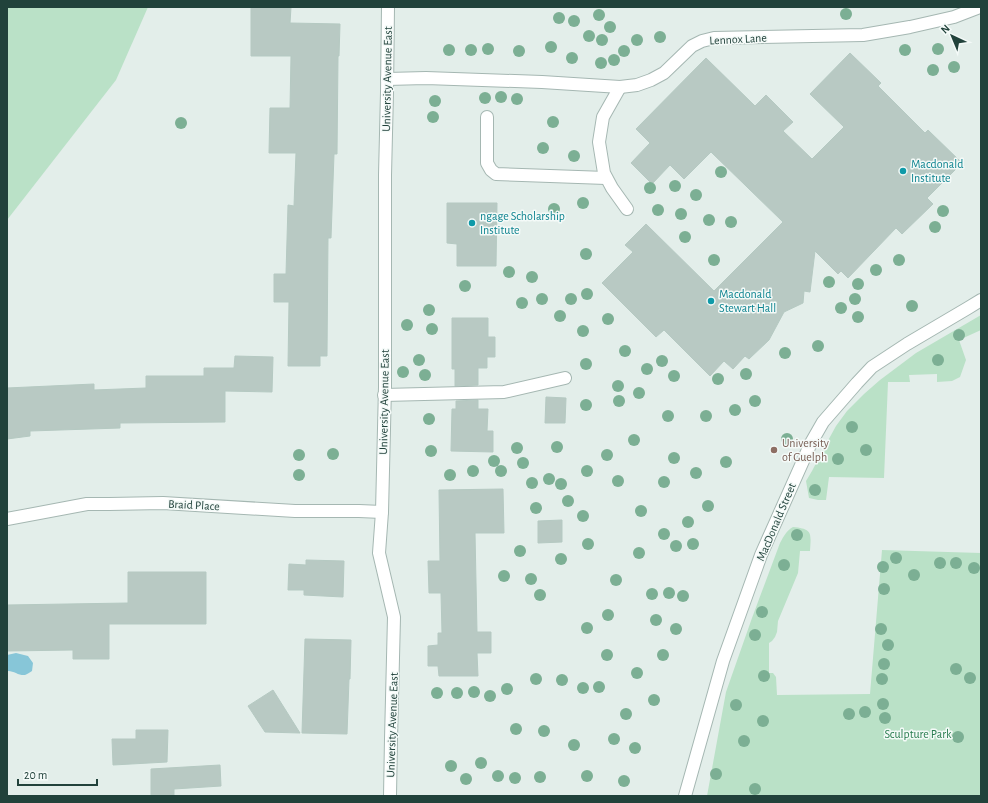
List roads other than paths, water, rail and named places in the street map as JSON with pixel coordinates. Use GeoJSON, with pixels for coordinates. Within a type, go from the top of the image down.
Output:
{"type":"FeatureCollection","features":[{"type":"Feature","properties":{"kind":"street","name":"University Avenue East"},"geometry":{"type":"LineString","coordinates":[[388,7],[385,175],[384,395],[382,512],[379,553],[394,618],[390,796]]}},
{"type":"Feature","properties":{"kind":"street","name":"Lennox Lane"},"geometry":{"type":"LineString","coordinates":[[387,79],[426,78],[542,82],[620,87],[637,85],[664,73],[692,46],[702,41],[714,38],[862,35],[910,27],[954,17],[980,7]]}},
{"type":"Feature","properties":{"kind":"street"},"geometry":{"type":"LineString","coordinates":[[620,87],[603,117],[599,142],[606,178],[627,209]]}},
{"type":"Feature","properties":{"kind":"street"},"geometry":{"type":"LineString","coordinates":[[487,117],[487,163],[491,170],[496,174],[606,178]]}},
{"type":"Feature","properties":{"kind":"street","name":"MacDonald Street"},"geometry":{"type":"LineString","coordinates":[[685,796],[723,661],[761,556],[811,443],[823,422],[872,367],[907,344],[981,300]]}},
{"type":"Feature","properties":{"kind":"street"},"geometry":{"type":"LineString","coordinates":[[384,395],[504,392],[564,378]]}},
{"type":"Feature","properties":{"kind":"street","name":"Braid Place"},"geometry":{"type":"LineString","coordinates":[[7,519],[87,504],[163,503],[296,511],[382,512]]}},
{"type":"Feature","properties":{"kind":"water"},"geometry":{"type":"Polygon","coordinates":[[[16,653],[28,656],[33,663],[32,671],[26,675],[7,671],[7,655],[16,653]]]}},
{"type":"Feature","properties":{"kind":"place","name":"Macdonald Institute"},"geometry":{"type":"Point","coordinates":[903,171]}},
{"type":"Feature","properties":{"kind":"place","name":"ngage Scholarship Institute"},"geometry":{"type":"Point","coordinates":[472,223]}},
{"type":"Feature","properties":{"kind":"place","name":"Macdonald Stewart Hall"},"geometry":{"type":"Point","coordinates":[711,301]}},
{"type":"Feature","properties":{"kind":"place","name":"University of Guelph"},"geometry":{"type":"Point","coordinates":[774,450]}},
{"type":"Feature","properties":{"kind":"park label","name":"Sculpture Park"},"geometry":{"type":"Point","coordinates":[918,734]}}]}
